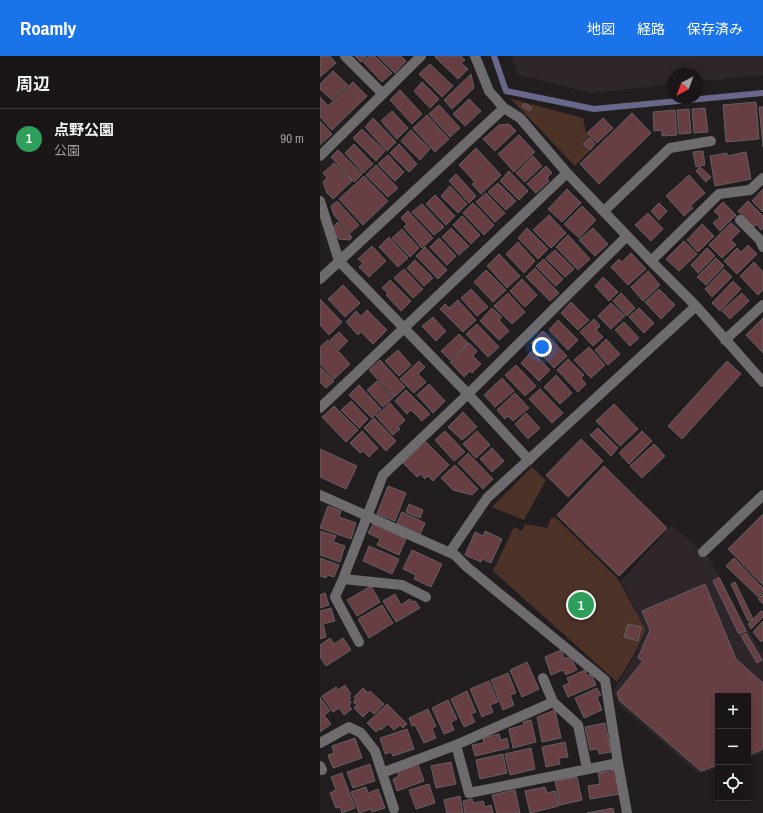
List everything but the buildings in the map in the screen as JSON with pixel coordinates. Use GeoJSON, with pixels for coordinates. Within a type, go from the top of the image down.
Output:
{"type":"FeatureCollection","features":[{"type":"Feature","properties":{"kind":"street"},"geometry":{"type":"LineString","coordinates":[[345,56],[382,94]]}},
{"type":"Feature","properties":{"kind":"street"},"geometry":{"type":"LineString","coordinates":[[320,156],[421,56]]}},
{"type":"Feature","properties":{"kind":"street"},"geometry":{"type":"LineString","coordinates":[[475,56],[488,91],[504,108],[520,118],[567,173],[696,306],[763,382]]}},
{"type":"Feature","properties":{"kind":"street"},"geometry":{"type":"LineString","coordinates":[[320,279],[504,108]]}},
{"type":"Feature","properties":{"kind":"street"},"geometry":{"type":"LineString","coordinates":[[604,211],[670,148],[711,141]]}},
{"type":"Feature","properties":{"kind":"street"},"geometry":{"type":"LineString","coordinates":[[320,408],[567,173]]}},
{"type":"Feature","properties":{"kind":"street"},"geometry":{"type":"LineString","coordinates":[[651,261],[719,194],[750,190],[763,178]]}},
{"type":"Feature","properties":{"kind":"street"},"geometry":{"type":"LineString","coordinates":[[320,201],[339,261],[468,394],[529,460]]}},
{"type":"Feature","properties":{"kind":"street"},"geometry":{"type":"LineString","coordinates":[[740,220],[760,240],[763,246]]}},
{"type":"Feature","properties":{"kind":"street"},"geometry":{"type":"LineString","coordinates":[[359,642],[335,597],[383,475],[468,394],[627,236]]}},
{"type":"Feature","properties":{"kind":"street"},"geometry":{"type":"LineString","coordinates":[[726,340],[763,305]]}},
{"type":"Feature","properties":{"kind":"street"},"geometry":{"type":"LineString","coordinates":[[450,552],[487,498],[696,306]]}},
{"type":"Feature","properties":{"kind":"street"},"geometry":{"type":"LineString","coordinates":[[320,495],[368,515],[455,555],[467,567],[605,680],[618,763],[628,813]]}},
{"type":"Feature","properties":{"kind":"street"},"geometry":{"type":"LineString","coordinates":[[703,552],[763,496]]}},
{"type":"Feature","properties":{"kind":"street"},"geometry":{"type":"LineString","coordinates":[[343,579],[402,586],[426,597]]}},
{"type":"Feature","properties":{"kind":"street"},"geometry":{"type":"LineString","coordinates":[[543,678],[553,702],[578,725],[587,769]]}},
{"type":"Feature","properties":{"kind":"street"},"geometry":{"type":"LineString","coordinates":[[382,773],[456,746],[553,702]]}},
{"type":"Feature","properties":{"kind":"street"},"geometry":{"type":"LineString","coordinates":[[320,743],[349,727],[361,733],[374,751],[394,809]]}},
{"type":"Feature","properties":{"kind":"street"},"geometry":{"type":"LineString","coordinates":[[456,746],[469,793],[618,763]]}},
{"type":"Feature","properties":{"kind":"shaded area"},"geometry":{"type":"Polygon","coordinates":[[[512,56],[763,56],[763,75],[703,81],[703,68],[667,68],[667,85],[593,93],[518,75],[512,56]]]}},
{"type":"Feature","properties":{"kind":"shaded area"},"geometry":{"type":"Polygon","coordinates":[[[511,99],[583,118],[586,133],[596,144],[575,166],[511,99]]]}},
{"type":"Feature","properties":{"kind":"shaded area"},"geometry":{"type":"Polygon","coordinates":[[[532,467],[546,480],[524,520],[492,507],[532,467]]]}},
{"type":"Feature","properties":{"kind":"shaded area"},"geometry":{"type":"Polygon","coordinates":[[[555,517],[618,579],[646,630],[633,656],[617,682],[493,571],[514,527],[522,531],[525,524],[547,528],[551,518],[555,517]]]}},
{"type":"Feature","properties":{"kind":"shaded area"},"geometry":{"type":"Polygon","coordinates":[[[672,525],[709,558],[748,630],[763,653],[763,753],[751,757],[751,693],[715,693],[715,769],[699,774],[618,704],[613,691],[634,657],[647,631],[621,581],[672,525]]]}},
{"type":"Feature","properties":{"kind":"waterway"},"geometry":{"type":"LineString","coordinates":[[494,56],[506,91],[594,109],[763,93]]}},
{"type":"Feature","properties":{"kind":"place","name":"点野公園"},"geometry":{"type":"Point","coordinates":[581,605]}}]}
